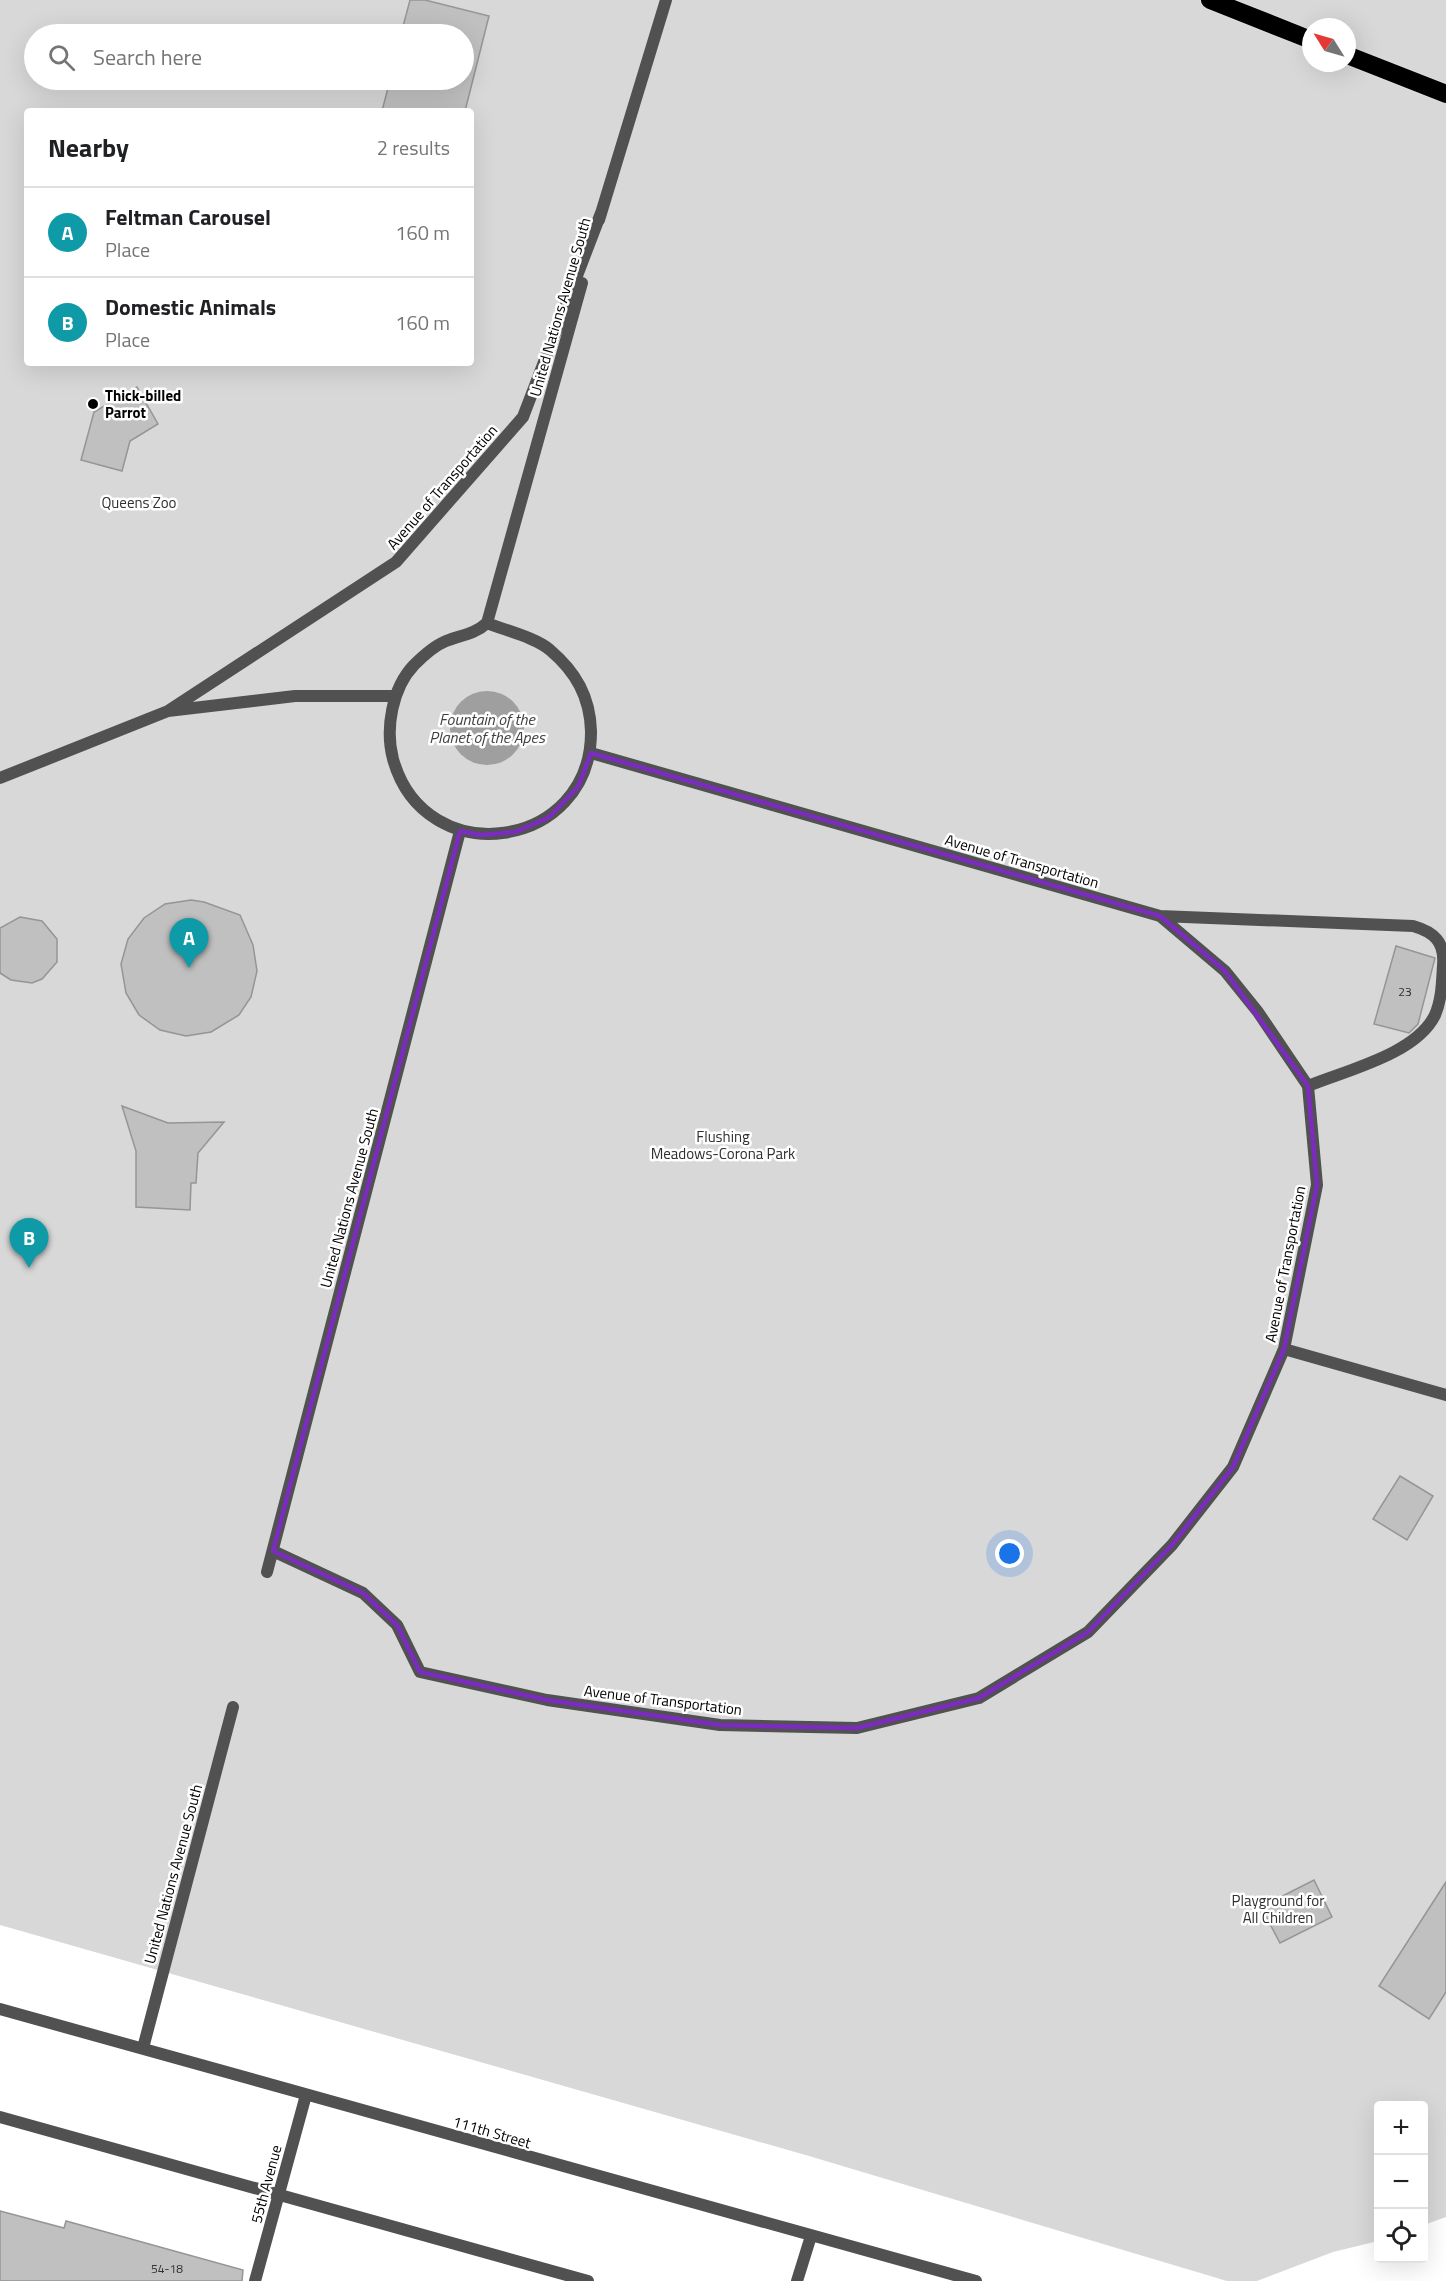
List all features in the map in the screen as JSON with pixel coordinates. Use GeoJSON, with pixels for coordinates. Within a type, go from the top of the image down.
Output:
{"type":"FeatureCollection","features":[{"type":"Feature","properties":{"kind":"highway"},"geometry":{"type":"LineString","coordinates":[[1210,0],[1302,36]]}},
{"type":"Feature","properties":{"kind":"highway"},"geometry":{"type":"LineString","coordinates":[[1356,59],[1446,94]]}},
{"type":"Feature","properties":{"kind":"street","name":"United Nations Avenue South"},"geometry":{"type":"LineString","coordinates":[[487,623],[601,213],[666,0]]}},
{"type":"Feature","properties":{"kind":"street","name":"Avenue of Transportation"},"geometry":{"type":"LineString","coordinates":[[168,711],[396,562],[499,444],[522,417],[601,213]]}},
{"type":"Feature","properties":{"kind":"street"},"geometry":{"type":"LineString","coordinates":[[487,623],[548,648],[577,677],[591,710],[591,753],[578,787],[548,818],[515,832],[480,835],[460,831],[428,815],[398,778],[389,744],[395,696],[413,666],[445,641],[479,631],[487,623]]}},
{"type":"Feature","properties":{"kind":"street"},"geometry":{"type":"LineString","coordinates":[[0,778],[168,711],[295,696],[395,696]]}},
{"type":"Feature","properties":{"kind":"street","name":"Avenue of Transportation"},"geometry":{"type":"LineString","coordinates":[[273,1551],[363,1593],[397,1625],[420,1672],[547,1700],[720,1725],[857,1728],[979,1698],[1088,1632],[1172,1545],[1233,1467],[1284,1349],[1317,1185],[1308,1086],[1258,1012],[1225,971],[1160,916],[591,753]]}},
{"type":"Feature","properties":{"kind":"street","name":"United Nations Avenue South"},"geometry":{"type":"LineString","coordinates":[[267,1572],[460,831]]}},
{"type":"Feature","properties":{"kind":"street"},"geometry":{"type":"LineString","coordinates":[[1160,916],[1413,926],[1429,931],[1440,941],[1444,954],[1441,994],[1435,1014],[1423,1033],[1407,1046],[1308,1086]]}},
{"type":"Feature","properties":{"kind":"street"},"geometry":{"type":"LineString","coordinates":[[1284,1349],[1446,1395]]}},
{"type":"Feature","properties":{"kind":"street","name":"United Nations Avenue South"},"geometry":{"type":"LineString","coordinates":[[143,2049],[233,1707]]}},
{"type":"Feature","properties":{"kind":"street","name":"111th Street"},"geometry":{"type":"LineString","coordinates":[[0,2009],[976,2281]]}},
{"type":"Feature","properties":{"kind":"street","name":"55th Avenue"},"geometry":{"type":"LineString","coordinates":[[255,2281],[306,2095]]}},
{"type":"Feature","properties":{"kind":"street"},"geometry":{"type":"LineString","coordinates":[[0,2117],[588,2281]]}},
{"type":"Feature","properties":{"kind":"street"},"geometry":{"type":"LineString","coordinates":[[796,2281],[811,2236]]}},
{"type":"Feature","properties":{"kind":"highlighted area"},"geometry":{"type":"Polygon","coordinates":[[[591,753],[1160,916],[1225,971],[1308,1086],[1317,1185],[1284,1349],[1233,1467],[1172,1545],[1088,1632],[979,1698],[857,1728],[720,1725],[547,1700],[420,1672],[397,1625],[363,1593],[273,1551],[460,831],[480,835],[515,832],[548,818],[578,787],[591,753]]]}},
{"type":"Feature","properties":{"kind":"green space","name":"Flushing Meadows-Corona Park"},"geometry":{"type":"Polygon","coordinates":[[[0,0],[1446,0],[1446,2217],[1428,2224],[1428,2101],[1374,2101],[1374,2242],[1333,2252],[1257,2281],[1227,2281],[809,2156],[0,1925],[0,0]]]}},
{"type":"Feature","properties":{"kind":"water","name":"Fountain of the Planet of the Apes"},"geometry":{"type":"Polygon","coordinates":[[[487,691],[508,697],[518,707],[524,728],[518,749],[508,759],[487,765],[466,759],[456,749],[450,728],[456,707],[466,697],[487,691]]]}},
{"type":"Feature","properties":{"kind":"building"},"geometry":{"type":"Polygon","coordinates":[[[410,0],[425,0],[489,16],[474,75],[474,24],[404,24],[410,0]]]}},
{"type":"Feature","properties":{"kind":"building"},"geometry":{"type":"Polygon","coordinates":[[[387,90],[470,90],[466,108],[383,108],[387,90]]]}},
{"type":"Feature","properties":{"kind":"building"},"geometry":{"type":"Polygon","coordinates":[[[137,387],[158,424],[130,441],[122,471],[81,460],[94,412],[137,387]]]}},
{"type":"Feature","properties":{"kind":"building"},"geometry":{"type":"Polygon","coordinates":[[[191,900],[204,902],[240,915],[253,945],[257,971],[251,997],[239,1015],[211,1032],[186,1036],[160,1030],[139,1015],[126,993],[121,964],[128,939],[144,918],[165,904],[191,900]]]}},
{"type":"Feature","properties":{"kind":"building"},"geometry":{"type":"Polygon","coordinates":[[[20,917],[42,921],[57,939],[57,962],[42,979],[32,983],[11,980],[0,973],[0,928],[20,917]]]}},
{"type":"Feature","properties":{"kind":"building"},"geometry":{"type":"Polygon","coordinates":[[[1396,946],[1435,958],[1418,1024],[1409,1033],[1374,1024],[1396,946]]]}},
{"type":"Feature","properties":{"kind":"building"},"geometry":{"type":"Polygon","coordinates":[[[122,1106],[168,1123],[224,1122],[198,1153],[196,1183],[191,1183],[190,1210],[136,1207],[136,1151],[122,1106]]]}},
{"type":"Feature","properties":{"kind":"building"},"geometry":{"type":"Polygon","coordinates":[[[1400,1476],[1433,1496],[1407,1540],[1373,1519],[1400,1476]]]}},
{"type":"Feature","properties":{"kind":"building"},"geometry":{"type":"Polygon","coordinates":[[[1314,1880],[1332,1917],[1280,1943],[1261,1907],[1314,1880]]]}},
{"type":"Feature","properties":{"kind":"building"},"geometry":{"type":"Polygon","coordinates":[[[1446,1882],[1446,1992],[1429,2019],[1379,1986],[1446,1882]]]}},
{"type":"Feature","properties":{"kind":"building"},"geometry":{"type":"Polygon","coordinates":[[[0,2211],[64,2228],[66,2221],[243,2270],[242,2281],[0,2281],[0,2211]]]}},
{"type":"Feature","properties":{"kind":"place","name":"Thick-billed Parrot"},"geometry":{"type":"Point","coordinates":[93,404]}},
{"type":"Feature","properties":{"kind":"place","name":"Feltman Carousel"},"geometry":{"type":"Point","coordinates":[189,968]}},
{"type":"Feature","properties":{"kind":"place","name":"Domestic Animals"},"geometry":{"type":"Point","coordinates":[29,1268]}},
{"type":"Feature","properties":{"kind":"park label","name":"Queens Zoo"},"geometry":{"type":"Point","coordinates":[139,502]}},
{"type":"Feature","properties":{"kind":"park label","name":"Playground for All Children"},"geometry":{"type":"Point","coordinates":[1278,1908]}}]}
